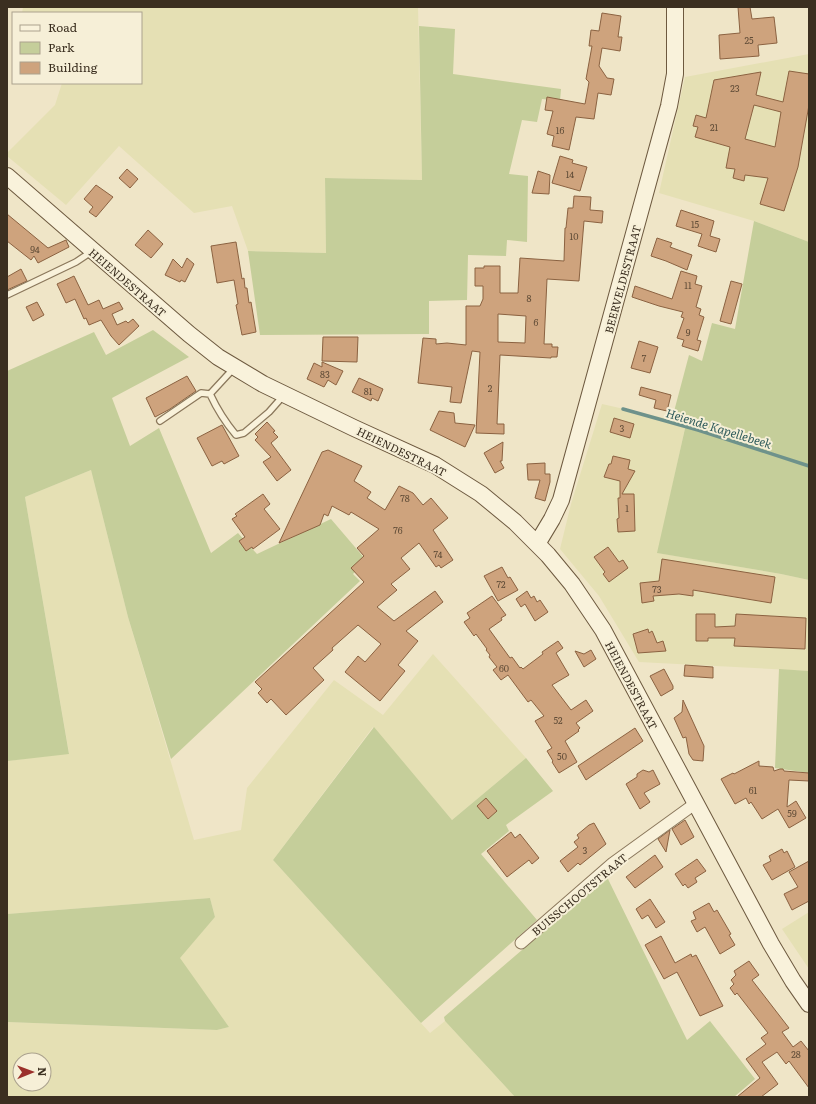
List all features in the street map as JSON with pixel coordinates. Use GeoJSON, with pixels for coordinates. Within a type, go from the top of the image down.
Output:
{"type":"FeatureCollection","features":[{"type":"Feature","properties":{"kind":"main road","name":"BEERVELDESTRAAT"},"geometry":{"type":"LineString","coordinates":[[537,544],[561,500],[669,106],[675,74],[675,7]]}},
{"type":"Feature","properties":{"kind":"main road","name":"HEIENDESTRAAT"},"geometry":{"type":"LineString","coordinates":[[7,176],[189,334],[218,357],[263,384],[435,465],[481,494],[515,522],[537,544],[572,584],[603,630],[772,944],[793,981],[809,1004]]}},
{"type":"Feature","properties":{"kind":"street","name":"BUISSCHOOTSTRAAT"},"geometry":{"type":"LineString","coordinates":[[521,943],[613,863],[696,803]]}},
{"type":"Feature","properties":{"kind":"lane"},"geometry":{"type":"LineString","coordinates":[[7,295],[76,262],[93,251]]}},
{"type":"Feature","properties":{"kind":"lane"},"geometry":{"type":"LineString","coordinates":[[210,394],[235,367]]}},
{"type":"Feature","properties":{"kind":"lane"},"geometry":{"type":"LineString","coordinates":[[160,420],[201,393],[210,394]]}},
{"type":"Feature","properties":{"kind":"lane"},"geometry":{"type":"LineString","coordinates":[[210,394],[228,426],[236,435],[244,433],[269,412],[284,394]]}},
{"type":"Feature","properties":{"kind":"shaded area"},"geometry":{"type":"Polygon","coordinates":[[[23,7],[418,7],[422,180],[325,178],[326,253],[248,251],[232,206],[194,213],[119,146],[66,205],[7,156],[7,153],[55,105],[62,84],[142,84],[142,12],[22,12],[23,7]]]}},
{"type":"Feature","properties":{"kind":"shaded area"},"geometry":{"type":"Polygon","coordinates":[[[809,54],[809,242],[754,221],[659,193],[685,77],[809,54]]]}},
{"type":"Feature","properties":{"kind":"shaded area"},"geometry":{"type":"Polygon","coordinates":[[[602,404],[686,423],[658,553],[809,580],[809,671],[639,662],[599,596],[560,549],[571,504],[602,404]]]}},
{"type":"Feature","properties":{"kind":"shaded area"},"geometry":{"type":"Polygon","coordinates":[[[91,470],[128,617],[194,840],[241,830],[247,788],[334,680],[383,715],[433,654],[526,758],[452,820],[373,727],[273,860],[430,1033],[445,1021],[515,1097],[7,1097],[7,1022],[217,1030],[229,1027],[179,958],[215,917],[210,898],[7,914],[7,743],[8,761],[69,753],[25,497],[91,470]]]}},
{"type":"Feature","properties":{"kind":"shaded area"},"geometry":{"type":"Polygon","coordinates":[[[809,912],[809,969],[782,929],[809,912]]]}},
{"type":"Feature","properties":{"kind":"green space"},"geometry":{"type":"Polygon","coordinates":[[[419,26],[455,29],[453,74],[561,89],[560,101],[542,99],[537,122],[522,120],[509,174],[528,176],[527,242],[507,240],[506,256],[468,255],[467,300],[429,301],[429,334],[260,335],[248,251],[326,253],[325,178],[422,180],[419,26]]]}},
{"type":"Feature","properties":{"kind":"green space"},"geometry":{"type":"Polygon","coordinates":[[[754,221],[809,242],[809,580],[657,553],[686,424],[672,419],[689,355],[702,361],[712,323],[735,329],[754,221]]]}},
{"type":"Feature","properties":{"kind":"green space"},"geometry":{"type":"Polygon","coordinates":[[[153,330],[189,357],[112,398],[130,446],[159,428],[211,553],[238,533],[257,554],[331,519],[366,560],[353,574],[360,581],[171,759],[128,617],[91,470],[25,497],[69,754],[8,761],[7,371],[94,332],[106,355],[153,330]]]}},
{"type":"Feature","properties":{"kind":"green space"},"geometry":{"type":"Polygon","coordinates":[[[779,669],[809,671],[809,773],[775,768],[779,669]]]}},
{"type":"Feature","properties":{"kind":"green space"},"geometry":{"type":"Polygon","coordinates":[[[374,727],[452,820],[526,758],[553,791],[506,825],[509,831],[481,854],[537,920],[421,1023],[273,860],[374,727]]]}},
{"type":"Feature","properties":{"kind":"green space"},"geometry":{"type":"Polygon","coordinates":[[[607,877],[687,1040],[710,1021],[755,1079],[734,1097],[515,1097],[445,1021],[444,1017],[607,877]]]}},
{"type":"Feature","properties":{"kind":"green space"},"geometry":{"type":"Polygon","coordinates":[[[210,898],[215,917],[180,958],[229,1027],[217,1030],[7,1022],[7,914],[210,898]]]}},
{"type":"Feature","properties":{"kind":"building"},"geometry":{"type":"Polygon","coordinates":[[[738,7],[750,7],[752,19],[774,17],[777,43],[758,45],[759,56],[720,59],[719,35],[740,33],[738,7]]]}},
{"type":"Feature","properties":{"kind":"building"},"geometry":{"type":"Polygon","coordinates":[[[602,13],[621,16],[618,37],[622,37],[620,51],[602,48],[599,66],[607,78],[614,79],[611,95],[598,93],[594,119],[576,117],[569,150],[552,146],[554,136],[547,134],[553,111],[545,110],[547,97],[585,104],[589,82],[586,79],[592,46],[589,46],[591,30],[599,31],[602,13]]]}},
{"type":"Feature","properties":{"kind":"building"},"geometry":{"type":"Polygon","coordinates":[[[789,71],[809,74],[809,105],[798,167],[784,211],[760,204],[768,178],[745,175],[744,181],[733,178],[735,169],[726,168],[730,147],[695,137],[698,127],[693,126],[696,115],[706,118],[714,80],[761,72],[756,95],[783,102],[789,71]],[[754,105],[745,139],[775,147],[781,112],[754,105]]]}},
{"type":"Feature","properties":{"kind":"building"},"geometry":{"type":"Polygon","coordinates":[[[560,156],[573,160],[572,163],[587,167],[580,191],[552,183],[560,156]]]}},
{"type":"Feature","properties":{"kind":"building"},"geometry":{"type":"Polygon","coordinates":[[[127,169],[138,179],[130,188],[119,178],[127,169]]]}},
{"type":"Feature","properties":{"kind":"building"},"geometry":{"type":"Polygon","coordinates":[[[538,171],[550,175],[549,194],[532,193],[538,171]]]}},
{"type":"Feature","properties":{"kind":"building"},"geometry":{"type":"Polygon","coordinates":[[[96,185],[113,197],[96,217],[89,212],[93,207],[84,199],[96,185]]]}},
{"type":"Feature","properties":{"kind":"building"},"geometry":{"type":"Polygon","coordinates":[[[574,196],[591,197],[590,210],[603,211],[602,223],[584,221],[579,281],[547,279],[544,344],[552,344],[552,347],[558,347],[557,357],[551,358],[500,355],[497,424],[504,424],[504,434],[476,433],[480,352],[472,351],[461,403],[450,402],[452,387],[418,383],[423,338],[436,339],[436,344],[447,343],[466,345],[466,306],[480,306],[483,299],[483,286],[475,286],[475,268],[484,268],[484,266],[500,266],[500,293],[518,293],[520,258],[564,261],[565,228],[568,208],[573,208],[574,196]],[[498,314],[498,342],[525,343],[526,316],[498,314]]]}},
{"type":"Feature","properties":{"kind":"building"},"geometry":{"type":"Polygon","coordinates":[[[681,210],[714,221],[710,236],[720,239],[716,252],[698,246],[702,234],[676,226],[681,210]]]}},
{"type":"Feature","properties":{"kind":"building"},"geometry":{"type":"Polygon","coordinates":[[[7,214],[48,248],[66,240],[69,247],[38,263],[34,256],[31,260],[7,241],[7,214]]]}},
{"type":"Feature","properties":{"kind":"building"},"geometry":{"type":"Polygon","coordinates":[[[148,230],[163,244],[151,258],[135,245],[148,230]]]}},
{"type":"Feature","properties":{"kind":"building"},"geometry":{"type":"Polygon","coordinates":[[[657,238],[672,243],[670,247],[692,255],[687,270],[651,256],[657,238]]]}},
{"type":"Feature","properties":{"kind":"building"},"geometry":{"type":"Polygon","coordinates":[[[236,242],[242,279],[244,278],[245,288],[247,288],[249,303],[251,302],[256,332],[242,335],[236,305],[238,304],[234,280],[217,283],[211,246],[236,242]]]}},
{"type":"Feature","properties":{"kind":"building"},"geometry":{"type":"Polygon","coordinates":[[[187,258],[194,264],[185,282],[181,280],[180,282],[165,275],[173,259],[182,268],[187,258]]]}},
{"type":"Feature","properties":{"kind":"building"},"geometry":{"type":"Polygon","coordinates":[[[21,269],[27,281],[7,290],[7,277],[21,269]]]}},
{"type":"Feature","properties":{"kind":"building"},"geometry":{"type":"Polygon","coordinates":[[[681,271],[697,276],[695,284],[702,286],[696,307],[701,309],[699,315],[704,317],[697,340],[701,341],[698,351],[682,346],[684,340],[677,338],[684,318],[681,317],[683,312],[632,297],[635,286],[672,299],[681,271]]]}},
{"type":"Feature","properties":{"kind":"building"},"geometry":{"type":"Polygon","coordinates":[[[74,276],[88,305],[99,300],[103,309],[119,302],[123,309],[112,314],[117,325],[126,321],[128,323],[133,319],[139,326],[119,345],[111,336],[101,320],[89,325],[86,318],[84,319],[75,299],[66,303],[57,284],[74,276]]]}},
{"type":"Feature","properties":{"kind":"building"},"geometry":{"type":"Polygon","coordinates":[[[731,281],[742,284],[731,324],[720,321],[731,281]]]}},
{"type":"Feature","properties":{"kind":"building"},"geometry":{"type":"Polygon","coordinates":[[[37,302],[44,315],[33,321],[26,307],[37,302]]]}},
{"type":"Feature","properties":{"kind":"building"},"geometry":{"type":"Polygon","coordinates":[[[323,337],[358,337],[357,362],[322,361],[323,337]]]}},
{"type":"Feature","properties":{"kind":"building"},"geometry":{"type":"Polygon","coordinates":[[[639,341],[658,347],[650,373],[631,368],[639,341]]]}},
{"type":"Feature","properties":{"kind":"building"},"geometry":{"type":"Polygon","coordinates":[[[322,362],[343,371],[336,385],[328,380],[324,387],[307,379],[314,363],[322,367],[322,362]]]}},
{"type":"Feature","properties":{"kind":"building"},"geometry":{"type":"Polygon","coordinates":[[[187,376],[196,391],[170,409],[155,417],[146,398],[187,376]]]}},
{"type":"Feature","properties":{"kind":"building"},"geometry":{"type":"Polygon","coordinates":[[[359,378],[383,389],[378,401],[372,398],[371,401],[352,392],[359,378]]]}},
{"type":"Feature","properties":{"kind":"building"},"geometry":{"type":"Polygon","coordinates":[[[641,387],[671,395],[667,411],[654,408],[656,400],[639,395],[641,387]]]}},
{"type":"Feature","properties":{"kind":"building"},"geometry":{"type":"Polygon","coordinates":[[[439,411],[454,413],[455,423],[475,425],[465,447],[430,430],[439,411]]]}},
{"type":"Feature","properties":{"kind":"building"},"geometry":{"type":"Polygon","coordinates":[[[614,418],[634,424],[630,438],[610,432],[614,418]]]}},
{"type":"Feature","properties":{"kind":"building"},"geometry":{"type":"Polygon","coordinates":[[[267,422],[278,437],[271,443],[291,470],[277,481],[263,462],[271,457],[255,440],[258,437],[255,434],[267,422]]]}},
{"type":"Feature","properties":{"kind":"building"},"geometry":{"type":"Polygon","coordinates":[[[222,425],[239,456],[224,464],[222,461],[212,466],[197,438],[222,425]]]}},
{"type":"Feature","properties":{"kind":"building"},"geometry":{"type":"Polygon","coordinates":[[[503,442],[502,461],[500,461],[504,468],[495,473],[484,453],[503,442]]]}},
{"type":"Feature","properties":{"kind":"building"},"geometry":{"type":"Polygon","coordinates":[[[328,450],[362,466],[354,481],[371,492],[367,498],[385,510],[399,486],[413,493],[423,505],[431,498],[448,518],[433,530],[453,560],[441,568],[439,565],[436,567],[419,543],[401,558],[410,569],[391,584],[397,590],[377,607],[394,621],[435,591],[443,602],[406,631],[418,641],[398,665],[405,671],[380,701],[345,672],[358,656],[365,662],[381,644],[358,625],[332,648],[333,650],[313,668],[324,680],[286,715],[271,699],[267,703],[258,693],[262,689],[255,682],[364,582],[351,568],[364,556],[357,548],[379,529],[351,512],[349,515],[332,506],[328,516],[324,514],[320,525],[279,543],[322,452],[328,450]]]}},
{"type":"Feature","properties":{"kind":"building"},"geometry":{"type":"Polygon","coordinates":[[[613,456],[630,460],[628,469],[635,471],[622,494],[634,494],[635,531],[618,532],[617,519],[619,518],[618,498],[620,498],[620,481],[604,477],[609,464],[611,464],[613,456]]]}},
{"type":"Feature","properties":{"kind":"building"},"geometry":{"type":"Polygon","coordinates":[[[545,463],[545,474],[550,474],[550,482],[545,501],[535,498],[540,480],[528,480],[527,464],[545,463]]]}},
{"type":"Feature","properties":{"kind":"building"},"geometry":{"type":"Polygon","coordinates":[[[263,494],[270,504],[264,509],[280,529],[253,549],[252,547],[246,551],[239,541],[245,537],[232,519],[237,516],[235,514],[263,494]]]}},
{"type":"Feature","properties":{"kind":"building"},"geometry":{"type":"Polygon","coordinates":[[[608,547],[619,562],[623,560],[628,568],[609,582],[603,574],[605,572],[594,557],[608,547]]]}},
{"type":"Feature","properties":{"kind":"building"},"geometry":{"type":"Polygon","coordinates":[[[662,559],[775,577],[771,603],[693,590],[693,596],[679,594],[653,596],[654,601],[642,603],[640,583],[659,581],[662,559]]]}},
{"type":"Feature","properties":{"kind":"building"},"geometry":{"type":"Polygon","coordinates":[[[502,567],[508,578],[510,577],[518,590],[498,601],[484,576],[502,567]]]}},
{"type":"Feature","properties":{"kind":"building"},"geometry":{"type":"Polygon","coordinates":[[[527,591],[531,598],[534,596],[537,602],[540,600],[548,612],[535,621],[525,604],[521,607],[516,599],[527,591]]]}},
{"type":"Feature","properties":{"kind":"building"},"geometry":{"type":"Polygon","coordinates":[[[492,596],[506,615],[501,618],[502,620],[489,629],[510,658],[512,657],[520,668],[521,667],[523,669],[543,654],[542,652],[558,641],[563,648],[556,653],[569,675],[552,685],[571,710],[586,700],[593,711],[576,723],[580,728],[578,730],[579,731],[565,741],[577,762],[559,773],[547,751],[552,748],[535,721],[544,716],[531,700],[528,702],[508,675],[501,680],[493,670],[497,667],[489,657],[490,655],[486,650],[487,649],[476,634],[474,636],[464,622],[470,618],[467,613],[492,596]]]}},
{"type":"Feature","properties":{"kind":"building"},"geometry":{"type":"Polygon","coordinates":[[[696,614],[715,614],[715,627],[735,626],[736,614],[806,618],[805,649],[734,646],[735,638],[708,638],[708,641],[696,641],[696,614]]]}},
{"type":"Feature","properties":{"kind":"building"},"geometry":{"type":"Polygon","coordinates":[[[648,629],[649,633],[652,631],[657,643],[663,641],[666,651],[638,653],[633,634],[648,629]]]}},
{"type":"Feature","properties":{"kind":"building"},"geometry":{"type":"Polygon","coordinates":[[[591,650],[596,659],[584,667],[575,651],[584,654],[591,650]]]}},
{"type":"Feature","properties":{"kind":"building"},"geometry":{"type":"Polygon","coordinates":[[[685,665],[713,667],[713,678],[684,676],[685,665]]]}},
{"type":"Feature","properties":{"kind":"building"},"geometry":{"type":"Polygon","coordinates":[[[664,669],[673,686],[673,689],[661,696],[650,676],[664,669]]]}},
{"type":"Feature","properties":{"kind":"building"},"geometry":{"type":"Polygon","coordinates":[[[683,700],[704,746],[703,761],[693,760],[689,754],[686,737],[683,738],[674,718],[682,712],[683,700]]]}},
{"type":"Feature","properties":{"kind":"building"},"geometry":{"type":"Polygon","coordinates":[[[635,728],[643,741],[586,780],[578,766],[635,728]]]}},
{"type":"Feature","properties":{"kind":"building"},"geometry":{"type":"Polygon","coordinates":[[[759,761],[759,766],[773,767],[774,771],[783,769],[784,771],[809,773],[809,781],[789,780],[787,807],[796,801],[806,818],[789,828],[778,809],[762,819],[751,802],[749,804],[746,798],[735,804],[721,779],[759,761]]]}},
{"type":"Feature","properties":{"kind":"building"},"geometry":{"type":"Polygon","coordinates":[[[643,770],[649,772],[653,770],[660,784],[644,793],[650,802],[640,809],[626,784],[637,777],[637,774],[643,770]]]}},
{"type":"Feature","properties":{"kind":"building"},"geometry":{"type":"Polygon","coordinates":[[[486,798],[497,811],[488,819],[477,806],[486,798]]]}},
{"type":"Feature","properties":{"kind":"building"},"geometry":{"type":"Polygon","coordinates":[[[685,820],[694,837],[681,845],[672,829],[685,820]]]}},
{"type":"Feature","properties":{"kind":"building"},"geometry":{"type":"Polygon","coordinates":[[[594,823],[606,844],[580,865],[578,863],[568,872],[560,861],[578,847],[574,842],[579,838],[577,835],[589,825],[594,823]]]}},
{"type":"Feature","properties":{"kind":"building"},"geometry":{"type":"Polygon","coordinates":[[[670,830],[666,852],[658,839],[670,830]]]}},
{"type":"Feature","properties":{"kind":"building"},"geometry":{"type":"Polygon","coordinates":[[[511,832],[515,838],[520,834],[539,858],[532,864],[529,860],[507,877],[487,851],[511,832]]]}},
{"type":"Feature","properties":{"kind":"building"},"geometry":{"type":"Polygon","coordinates":[[[782,849],[784,853],[787,851],[795,867],[772,880],[763,865],[771,861],[769,856],[782,849]]]}},
{"type":"Feature","properties":{"kind":"building"},"geometry":{"type":"Polygon","coordinates":[[[655,855],[663,867],[635,888],[626,877],[655,855]]]}},
{"type":"Feature","properties":{"kind":"building"},"geometry":{"type":"Polygon","coordinates":[[[697,859],[706,871],[695,878],[697,882],[688,888],[685,884],[683,886],[675,874],[697,859]]]}},
{"type":"Feature","properties":{"kind":"building"},"geometry":{"type":"Polygon","coordinates":[[[809,861],[809,901],[792,910],[784,894],[798,887],[789,872],[809,861]]]}},
{"type":"Feature","properties":{"kind":"building"},"geometry":{"type":"Polygon","coordinates":[[[650,899],[665,922],[656,928],[648,915],[642,919],[636,909],[650,899]]]}},
{"type":"Feature","properties":{"kind":"building"},"geometry":{"type":"Polygon","coordinates":[[[709,903],[714,912],[717,910],[731,934],[729,935],[735,945],[720,954],[705,927],[697,932],[691,921],[696,919],[693,912],[709,903]]]}},
{"type":"Feature","properties":{"kind":"building"},"geometry":{"type":"Polygon","coordinates":[[[661,936],[675,963],[691,954],[692,957],[696,955],[723,1006],[700,1016],[677,972],[664,979],[645,945],[661,936]]]}},
{"type":"Feature","properties":{"kind":"building"},"geometry":{"type":"Polygon","coordinates":[[[749,961],[759,975],[752,980],[789,1028],[782,1032],[793,1047],[801,1041],[809,1051],[809,1088],[789,1061],[786,1064],[777,1052],[762,1062],[778,1084],[761,1097],[737,1097],[760,1078],[746,1059],[766,1044],[761,1038],[768,1033],[737,993],[735,995],[730,988],[734,984],[731,980],[736,975],[734,971],[749,961]]]}},
{"type":"Feature","properties":{"kind":"waterway","name":"Heiende Kapellebeek"},"geometry":{"type":"LineString","coordinates":[[623,409],[698,430],[809,466]]}}]}
